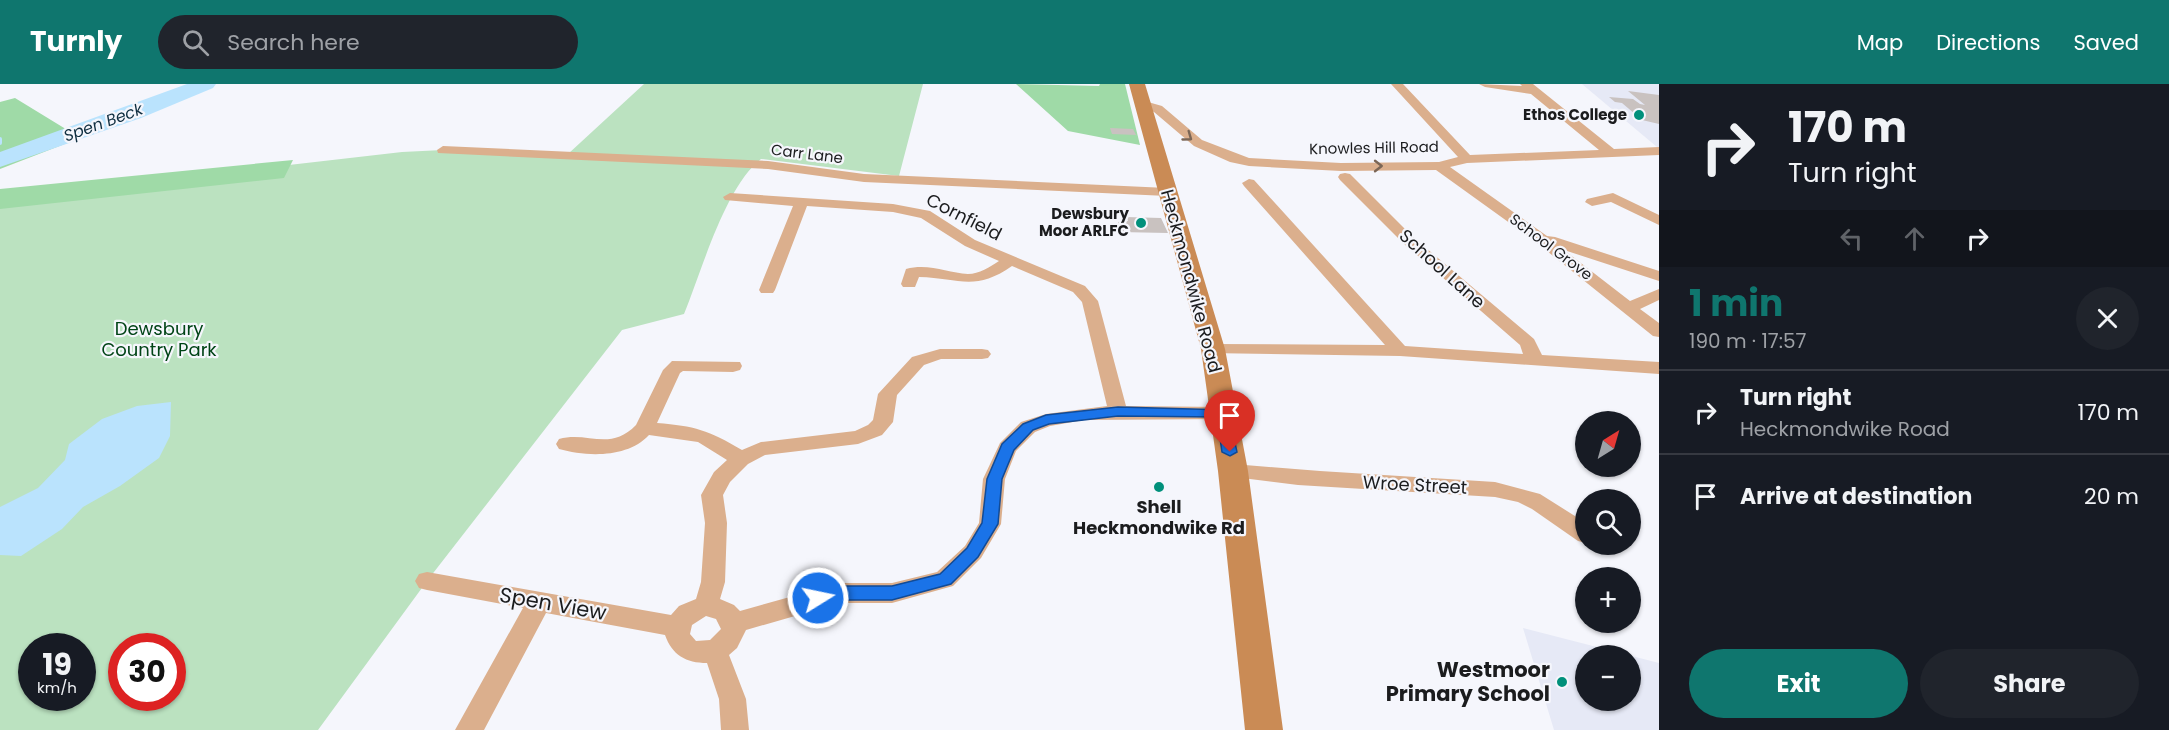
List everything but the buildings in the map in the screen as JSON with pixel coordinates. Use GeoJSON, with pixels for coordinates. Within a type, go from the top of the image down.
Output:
{"type":"FeatureCollection","features":[{"type":"Feature","properties":{"kind":"main road","name":"Heckmondwike Road"},"geometry":{"type":"LineString","coordinates":[[1139,94],[1213,349],[1233,471],[1264,730]]}},
{"type":"Feature","properties":{"kind":"street"},"geometry":{"type":"LineString","coordinates":[[1397,84],[1467,159]]}},
{"type":"Feature","properties":{"kind":"street"},"geometry":{"type":"LineString","coordinates":[[1485,84],[1530,88],[1612,154]]}},
{"type":"Feature","properties":{"kind":"street","name":"Knowles Hill Road"},"geometry":{"type":"LineString","coordinates":[[1139,94],[1198,143],[1235,159],[1274,165],[1439,166],[1467,159],[1659,152]]}},
{"type":"Feature","properties":{"kind":"street","name":"Carr Lane"},"geometry":{"type":"LineString","coordinates":[[443,150],[768,165],[864,178],[1167,192]]}},
{"type":"Feature","properties":{"kind":"street","name":"School Grove"},"geometry":{"type":"LineString","coordinates":[[1439,166],[1537,236],[1659,332]]}},
{"type":"Feature","properties":{"kind":"street","name":"School Lane"},"geometry":{"type":"LineString","coordinates":[[1345,177],[1408,240],[1528,343],[1537,361]]}},
{"type":"Feature","properties":{"kind":"street"},"geometry":{"type":"LineString","coordinates":[[1249,183],[1400,351]]}},
{"type":"Feature","properties":{"kind":"street","name":"Cornfield"},"geometry":{"type":"LineString","coordinates":[[730,197],[893,208],[925,214],[970,243],[1072,285],[1085,293],[1090,301],[1118,412]]}},
{"type":"Feature","properties":{"kind":"street"},"geometry":{"type":"LineString","coordinates":[[1592,202],[1613,197],[1659,221]]}},
{"type":"Feature","properties":{"kind":"street"},"geometry":{"type":"LineString","coordinates":[[767,290],[802,202]]}},
{"type":"Feature","properties":{"kind":"street"},"geometry":{"type":"LineString","coordinates":[[1537,236],[1659,276]]}},
{"type":"Feature","properties":{"kind":"street"},"geometry":{"type":"LineString","coordinates":[[909,284],[912,272],[944,273],[970,279],[993,272],[1009,261]]}},
{"type":"Feature","properties":{"kind":"street"},"geometry":{"type":"LineString","coordinates":[[1629,308],[1659,294]]}},
{"type":"Feature","properties":{"kind":"street"},"geometry":{"type":"LineString","coordinates":[[1213,349],[1400,351],[1659,368]]}},
{"type":"Feature","properties":{"kind":"street"},"geometry":{"type":"LineString","coordinates":[[706,606],[713,582],[716,523],[712,495],[722,477],[741,459],[761,449],[858,437],[875,430],[883,422],[888,394],[918,361],[940,354],[982,354]]}},
{"type":"Feature","properties":{"kind":"street"},"geometry":{"type":"LineString","coordinates":[[566,444],[621,447],[638,437],[644,428],[672,370],[679,365],[733,366]]}},
{"type":"Feature","properties":{"kind":"street"},"geometry":{"type":"LineString","coordinates":[[734,623],[840,593],[892,593],[945,579],[973,552],[990,524],[994,479],[1007,448],[1028,427],[1046,420],[1118,412],[1223,413]]}},
{"type":"Feature","properties":{"kind":"street"},"geometry":{"type":"LineString","coordinates":[[644,428],[705,437],[741,459]]}},
{"type":"Feature","properties":{"kind":"street","name":"Wroe Street"},"geometry":{"type":"LineString","coordinates":[[1233,471],[1295,479],[1506,491],[1544,506],[1575,527]]}},
{"type":"Feature","properties":{"kind":"street","name":"Spen View"},"geometry":{"type":"LineString","coordinates":[[427,581],[678,627]]}},
{"type":"Feature","properties":{"kind":"street"},"geometry":{"type":"LineString","coordinates":[[469,730],[539,602]]}},
{"type":"Feature","properties":{"kind":"street"},"geometry":{"type":"LineString","coordinates":[[706,606],[724,610],[734,623],[732,636],[728,643],[714,651],[704,653],[686,649],[677,635],[678,627],[688,613],[706,606]]}},
{"type":"Feature","properties":{"kind":"street"},"geometry":{"type":"LineString","coordinates":[[714,651],[725,673],[736,713],[735,730]]}},
{"type":"Feature","properties":{"kind":"shaded area","name":"Ethos College"},"geometry":{"type":"Polygon","coordinates":[[[1582,84],[1659,84],[1659,147],[1657,147],[1582,84]]]}},
{"type":"Feature","properties":{"kind":"shaded area","name":"Westmoor Primary School"},"geometry":{"type":"Polygon","coordinates":[[[1523,628],[1589,645],[1575,645],[1575,711],[1641,711],[1641,658],[1659,663],[1659,730],[1554,730],[1523,628]]]}},
{"type":"Feature","properties":{"kind":"green space","name":"Dewsbury Country Park"},"geometry":{"type":"Polygon","coordinates":[[[644,84],[923,84],[899,176],[761,159],[748,172],[736,189],[716,230],[684,314],[622,330],[427,581],[318,730],[0,730],[0,198],[402,152],[443,150],[568,154],[644,84]]]}},
{"type":"Feature","properties":{"kind":"green space"},"geometry":{"type":"Polygon","coordinates":[[[1016,84],[1099,86],[1100,84],[1125,84],[1140,145],[1068,131],[1016,84]]]}},
{"type":"Feature","properties":{"kind":"green space"},"geometry":{"type":"Polygon","coordinates":[[[15,98],[69,131],[88,135],[0,169],[0,102],[15,98]]]}},
{"type":"Feature","properties":{"kind":"green space"},"geometry":{"type":"Polygon","coordinates":[[[293,160],[284,178],[0,209],[0,189],[293,160]]]}},
{"type":"Feature","properties":{"kind":"water"},"geometry":{"type":"Polygon","coordinates":[[[171,402],[170,436],[159,458],[120,486],[83,507],[62,529],[21,556],[0,555],[0,507],[38,488],[65,460],[69,444],[102,419],[137,406],[171,402]]]}},
{"type":"Feature","properties":{"kind":"waterway","name":"Spen Beck"},"geometry":{"type":"LineString","coordinates":[[0,160],[133,113],[206,84]]}},
{"type":"Feature","properties":{"kind":"place","name":"Ethos College"},"geometry":{"type":"Point","coordinates":[1639,115]}},
{"type":"Feature","properties":{"kind":"place","name":"Dewsbury Moor ARLFC"},"geometry":{"type":"Point","coordinates":[1141,223]}},
{"type":"Feature","properties":{"kind":"place","name":"Shell Heckmondwike Rd"},"geometry":{"type":"Point","coordinates":[1159,487]}},
{"type":"Feature","properties":{"kind":"place","name":"Westmoor Primary School"},"geometry":{"type":"Point","coordinates":[1562,682]}},
{"type":"Feature","properties":{"kind":"route"},"geometry":{"type":"LineString","coordinates":[[818,598],[840,593],[892,593],[945,579],[973,552],[990,524],[994,479],[1007,448],[1028,427],[1046,420],[1118,412],[1223,413],[1230,452]]}}]}
